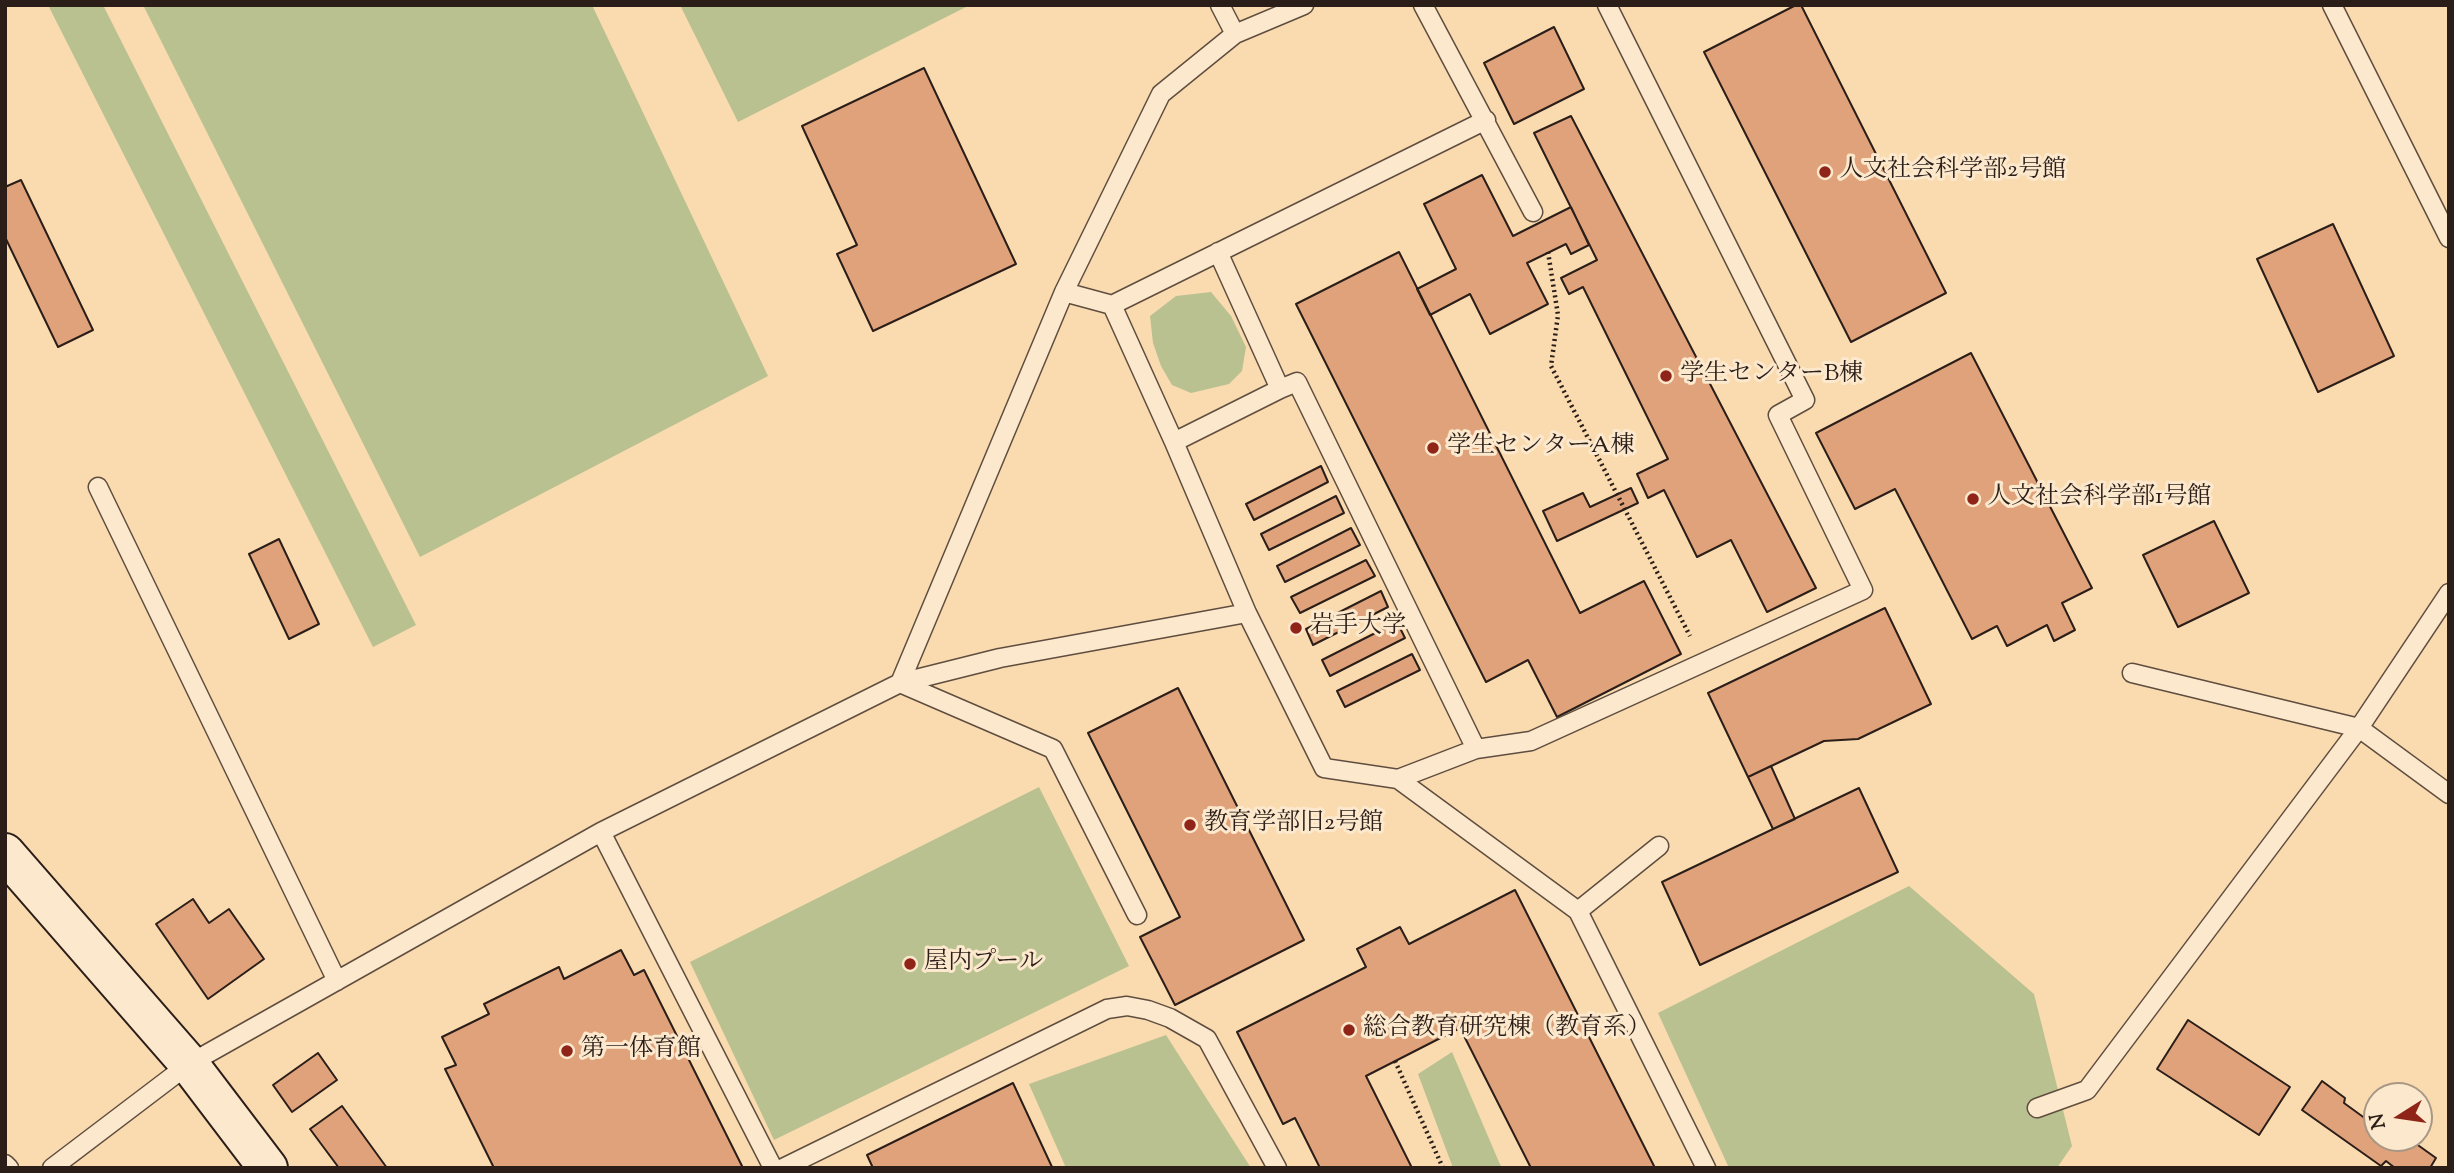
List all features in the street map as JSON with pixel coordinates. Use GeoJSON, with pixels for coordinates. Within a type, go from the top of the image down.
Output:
{"type":"FeatureCollection","features":[{"type":"Feature","properties":{"kind":"street"},"geometry":{"type":"LineString","coordinates":[[5,853],[189,1064],[268,1168]]}},
{"type":"Feature","properties":{"kind":"lane"},"geometry":{"type":"LineString","coordinates":[[1220,5],[1235,34]]}},
{"type":"Feature","properties":{"kind":"lane"},"geometry":{"type":"LineString","coordinates":[[900,683],[1064,292],[1161,94],[1235,34],[1304,5]]}},
{"type":"Feature","properties":{"kind":"lane"},"geometry":{"type":"LineString","coordinates":[[1423,5],[1533,212]]}},
{"type":"Feature","properties":{"kind":"lane"},"geometry":{"type":"LineString","coordinates":[[1398,779],[1476,749],[1531,741],[1863,590],[1778,415],[1805,400],[1607,5]]}},
{"type":"Feature","properties":{"kind":"lane"},"geometry":{"type":"LineString","coordinates":[[2332,5],[2449,239]]}},
{"type":"Feature","properties":{"kind":"lane"},"geometry":{"type":"LineString","coordinates":[[1064,292],[1112,305],[1486,120]]}},
{"type":"Feature","properties":{"kind":"lane"},"geometry":{"type":"LineString","coordinates":[[1218,252],[1280,389]]}},
{"type":"Feature","properties":{"kind":"lane"},"geometry":{"type":"LineString","coordinates":[[1112,305],[1247,613],[1324,768],[1398,779],[1578,911],[1706,1168]]}},
{"type":"Feature","properties":{"kind":"lane"},"geometry":{"type":"LineString","coordinates":[[1174,442],[1297,382],[1476,749]]}},
{"type":"Feature","properties":{"kind":"lane"},"geometry":{"type":"LineString","coordinates":[[98,487],[337,981]]}},
{"type":"Feature","properties":{"kind":"lane"},"geometry":{"type":"LineString","coordinates":[[2037,1108],[2087,1090],[2359,728],[2449,593]]}},
{"type":"Feature","properties":{"kind":"lane"},"geometry":{"type":"LineString","coordinates":[[52,1168],[189,1064],[601,832],[900,683],[1000,658],[1247,613]]}},
{"type":"Feature","properties":{"kind":"lane"},"geometry":{"type":"LineString","coordinates":[[2132,673],[2359,728],[2449,794]]}},
{"type":"Feature","properties":{"kind":"lane"},"geometry":{"type":"LineString","coordinates":[[900,683],[1054,748],[1137,915]]}},
{"type":"Feature","properties":{"kind":"lane"},"geometry":{"type":"LineString","coordinates":[[601,832],[773,1168]]}},
{"type":"Feature","properties":{"kind":"lane"},"geometry":{"type":"LineString","coordinates":[[1578,911],[1659,846]]}},
{"type":"Feature","properties":{"kind":"lane"},"geometry":{"type":"LineString","coordinates":[[783,1168],[1107,1009],[1127,1006],[1170,1018],[1207,1039],[1277,1168]]}},
{"type":"Feature","properties":{"kind":"lane"},"geometry":{"type":"LineString","coordinates":[[5,1164],[9,1168]]}},
{"type":"Feature","properties":{"kind":"path"},"geometry":{"type":"LineString","coordinates":[[1548,252],[1558,315],[1551,366],[1704,663]]}},
{"type":"Feature","properties":{"kind":"path"},"geometry":{"type":"LineString","coordinates":[[1395,1061],[1443,1168]]}},
{"type":"Feature","properties":{"kind":"green space"},"geometry":{"type":"Polygon","coordinates":[[[48,5],[103,5],[416,625],[373,647],[48,5]]]}},
{"type":"Feature","properties":{"kind":"green space"},"geometry":{"type":"Polygon","coordinates":[[[143,5],[592,5],[768,376],[420,557],[143,5]]]}},
{"type":"Feature","properties":{"kind":"green space"},"geometry":{"type":"Polygon","coordinates":[[[680,5],[970,5],[738,122],[680,5]]]}},
{"type":"Feature","properties":{"kind":"green space"},"geometry":{"type":"Polygon","coordinates":[[[1211,292],[1231,316],[1246,347],[1242,371],[1229,384],[1191,393],[1172,385],[1161,366],[1153,343],[1150,316],[1176,296],[1211,292]]]}},
{"type":"Feature","properties":{"kind":"green space","name":"屋内プール"},"geometry":{"type":"Polygon","coordinates":[[[1039,787],[1129,966],[774,1140],[690,962],[1039,787]]]}},
{"type":"Feature","properties":{"kind":"green space"},"geometry":{"type":"Polygon","coordinates":[[[1909,886],[2034,994],[2072,1146],[2057,1168],[1729,1168],[1658,1013],[1909,886]]]}},
{"type":"Feature","properties":{"kind":"green space"},"geometry":{"type":"Polygon","coordinates":[[[1166,1035],[1251,1168],[1066,1168],[1029,1084],[1166,1035]]]}},
{"type":"Feature","properties":{"kind":"green space"},"geometry":{"type":"Polygon","coordinates":[[[1452,1052],[1502,1168],[1453,1168],[1418,1074],[1452,1052]]]}},
{"type":"Feature","properties":{"kind":"building","name":"人文社会科学部2号館"},"geometry":{"type":"Polygon","coordinates":[[[1796,5],[1801,5],[1946,293],[1851,342],[1704,52],[1796,5]]]}},
{"type":"Feature","properties":{"kind":"building"},"geometry":{"type":"Polygon","coordinates":[[[1554,27],[1584,89],[1514,124],[1484,63],[1554,27]]]}},
{"type":"Feature","properties":{"kind":"building"},"geometry":{"type":"Polygon","coordinates":[[[924,68],[1016,264],[873,331],[837,254],[857,245],[802,126],[924,68]]]}},
{"type":"Feature","properties":{"kind":"building","name":"学生センターB棟"},"geometry":{"type":"Polygon","coordinates":[[[1571,116],[1816,588],[1767,612],[1731,540],[1697,557],[1664,490],[1648,498],[1637,474],[1668,459],[1583,287],[1569,294],[1561,278],[1597,260],[1534,133],[1571,116]]]}},
{"type":"Feature","properties":{"kind":"building"},"geometry":{"type":"Polygon","coordinates":[[[1482,175],[1513,236],[1571,207],[1589,245],[1571,254],[1566,244],[1527,263],[1548,304],[1490,334],[1470,294],[1430,315],[1417,289],[1456,269],[1424,204],[1482,175]]]}},
{"type":"Feature","properties":{"kind":"building"},"geometry":{"type":"Polygon","coordinates":[[[21,180],[93,330],[58,347],[5,237],[5,187],[21,180]]]}},
{"type":"Feature","properties":{"kind":"building"},"geometry":{"type":"Polygon","coordinates":[[[2333,224],[2394,356],[2318,392],[2257,259],[2333,224]]]}},
{"type":"Feature","properties":{"kind":"building","name":"学生センターA棟"},"geometry":{"type":"Polygon","coordinates":[[[1399,252],[1580,613],[1644,581],[1681,654],[1557,717],[1528,660],[1486,682],[1296,304],[1399,252]]]}},
{"type":"Feature","properties":{"kind":"building","name":"人文社会科学部1号館"},"geometry":{"type":"Polygon","coordinates":[[[1971,353],[2092,588],[2062,603],[2075,630],[2054,641],[2047,625],[2007,646],[1997,626],[1972,639],[1895,489],[1855,509],[1816,433],[1971,353]]]}},
{"type":"Feature","properties":{"kind":"building"},"geometry":{"type":"Polygon","coordinates":[[[1321,466],[1328,482],[1254,520],[1246,504],[1321,466]]]}},
{"type":"Feature","properties":{"kind":"building"},"geometry":{"type":"Polygon","coordinates":[[[1631,488],[1638,503],[1557,541],[1543,511],[1583,493],[1590,507],[1631,488]]]}},
{"type":"Feature","properties":{"kind":"building"},"geometry":{"type":"Polygon","coordinates":[[[1336,496],[1344,513],[1269,550],[1261,534],[1336,496]]]}},
{"type":"Feature","properties":{"kind":"building"},"geometry":{"type":"Polygon","coordinates":[[[2214,521],[2249,593],[2178,627],[2143,555],[2214,521]]]}},
{"type":"Feature","properties":{"kind":"building"},"geometry":{"type":"Polygon","coordinates":[[[1351,528],[1360,545],[1285,582],[1277,566],[1351,528]]]}},
{"type":"Feature","properties":{"kind":"building"},"geometry":{"type":"Polygon","coordinates":[[[279,539],[319,624],[289,639],[249,554],[279,539]]]}},
{"type":"Feature","properties":{"kind":"building"},"geometry":{"type":"Polygon","coordinates":[[[1366,560],[1375,576],[1300,613],[1291,597],[1366,560]]]}},
{"type":"Feature","properties":{"kind":"building"},"geometry":{"type":"Polygon","coordinates":[[[1381,591],[1388,607],[1313,645],[1306,629],[1381,591]]]}},
{"type":"Feature","properties":{"kind":"building"},"geometry":{"type":"Polygon","coordinates":[[[1885,608],[1931,704],[1858,739],[1824,741],[1748,777],[1708,693],[1885,608]]]}},
{"type":"Feature","properties":{"kind":"building"},"geometry":{"type":"Polygon","coordinates":[[[1397,622],[1405,638],[1330,676],[1322,660],[1397,622]]]}},
{"type":"Feature","properties":{"kind":"building"},"geometry":{"type":"Polygon","coordinates":[[[1412,654],[1420,670],[1345,707],[1337,691],[1412,654]]]}},
{"type":"Feature","properties":{"kind":"building","name":"教育学部旧2号館"},"geometry":{"type":"Polygon","coordinates":[[[1178,688],[1304,940],[1175,1005],[1140,937],[1180,917],[1088,733],[1178,688]]]}},
{"type":"Feature","properties":{"kind":"building"},"geometry":{"type":"Polygon","coordinates":[[[1771,766],[1795,819],[1773,829],[1748,777],[1771,766]]]}},
{"type":"Feature","properties":{"kind":"building"},"geometry":{"type":"Polygon","coordinates":[[[1859,788],[1898,872],[1700,965],[1662,882],[1859,788]]]}},
{"type":"Feature","properties":{"kind":"building","name":"総合教育研究棟（教育系）"},"geometry":{"type":"Polygon","coordinates":[[[1515,890],[1655,1168],[1531,1168],[1460,1028],[1366,1076],[1412,1168],[1320,1168],[1295,1118],[1283,1124],[1237,1032],[1366,967],[1357,949],[1400,927],[1409,944],[1515,890]]]}},
{"type":"Feature","properties":{"kind":"building"},"geometry":{"type":"Polygon","coordinates":[[[193,899],[209,923],[229,909],[264,959],[208,999],[156,924],[193,899]]]}},
{"type":"Feature","properties":{"kind":"building","name":"第一体育館"},"geometry":{"type":"Polygon","coordinates":[[[621,950],[634,975],[644,970],[743,1168],[494,1168],[445,1069],[456,1065],[442,1037],[489,1014],[484,1004],[559,967],[564,979],[621,950]]]}},
{"type":"Feature","properties":{"kind":"building"},"geometry":{"type":"Polygon","coordinates":[[[2188,1020],[2290,1087],[2259,1135],[2157,1069],[2188,1020]]]}},
{"type":"Feature","properties":{"kind":"building"},"geometry":{"type":"Polygon","coordinates":[[[318,1053],[337,1080],[292,1112],[273,1085],[318,1053]]]}},
{"type":"Feature","properties":{"kind":"building"},"geometry":{"type":"Polygon","coordinates":[[[2322,1081],[2345,1098],[2344,1103],[2363,1117],[2363,1152],[2428,1152],[2436,1158],[2430,1168],[2395,1168],[2386,1161],[2381,1166],[2302,1110],[2322,1081]]]}},
{"type":"Feature","properties":{"kind":"building"},"geometry":{"type":"Polygon","coordinates":[[[1013,1083],[1052,1167],[873,1168],[867,1155],[1013,1083]]]}},
{"type":"Feature","properties":{"kind":"building"},"geometry":{"type":"Polygon","coordinates":[[[342,1106],[387,1168],[339,1168],[310,1129],[342,1106]]]}},
{"type":"Feature","properties":{"kind":"place","name":"人文社会科学部2号館"},"geometry":{"type":"Point","coordinates":[1825,172]}},
{"type":"Feature","properties":{"kind":"place","name":"学生センターB棟"},"geometry":{"type":"Point","coordinates":[1666,376]}},
{"type":"Feature","properties":{"kind":"place","name":"学生センターA棟"},"geometry":{"type":"Point","coordinates":[1433,448]}},
{"type":"Feature","properties":{"kind":"place","name":"人文社会科学部1号館"},"geometry":{"type":"Point","coordinates":[1973,499]}},
{"type":"Feature","properties":{"kind":"place","name":"岩手大学"},"geometry":{"type":"Point","coordinates":[1296,628]}},
{"type":"Feature","properties":{"kind":"place","name":"教育学部旧2号館"},"geometry":{"type":"Point","coordinates":[1190,825]}},
{"type":"Feature","properties":{"kind":"place","name":"屋内プール"},"geometry":{"type":"Point","coordinates":[910,964]}},
{"type":"Feature","properties":{"kind":"place","name":"総合教育研究棟（教育系）"},"geometry":{"type":"Point","coordinates":[1349,1030]}},
{"type":"Feature","properties":{"kind":"place","name":"第一体育館"},"geometry":{"type":"Point","coordinates":[567,1051]}}]}
